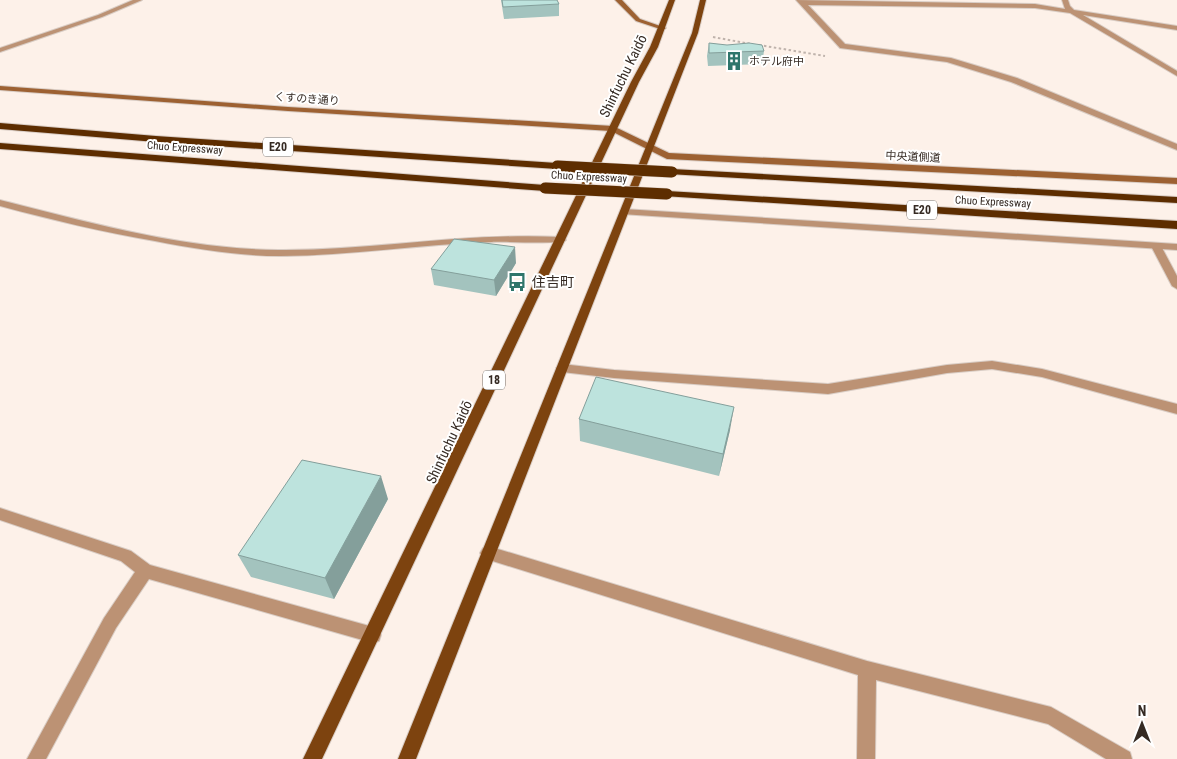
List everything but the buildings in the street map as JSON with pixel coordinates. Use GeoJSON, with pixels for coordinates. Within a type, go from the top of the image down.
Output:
{"type":"FeatureCollection","features":[{"type":"Feature","properties":{"kind":"highway","name":"Chuo Expressway"},"geometry":{"type":"LineString","coordinates":[[0,126],[156,139],[566,166],[1177,200]]}},
{"type":"Feature","properties":{"kind":"highway","name":"Chuo Expressway"},"geometry":{"type":"LineString","coordinates":[[0,146],[545,188],[1177,225]]}},
{"type":"Feature","properties":{"kind":"main road","name":"Shinfuchu Kaidō"},"geometry":{"type":"LineString","coordinates":[[312,759],[663,28],[672,0]]}},
{"type":"Feature","properties":{"kind":"main road"},"geometry":{"type":"LineString","coordinates":[[407,759],[695,33],[703,0]]}},
{"type":"Feature","properties":{"kind":"street"},"geometry":{"type":"LineString","coordinates":[[0,50],[100,16],[139,0]]}},
{"type":"Feature","properties":{"kind":"street"},"geometry":{"type":"LineString","coordinates":[[618,0],[642,23],[663,28]]}},
{"type":"Feature","properties":{"kind":"street"},"geometry":{"type":"LineString","coordinates":[[1065,0],[1067,7],[1071,11],[1177,74]]}},
{"type":"Feature","properties":{"kind":"street"},"geometry":{"type":"LineString","coordinates":[[800,2],[1035,6],[1177,28]]}},
{"type":"Feature","properties":{"kind":"street"},"geometry":{"type":"LineString","coordinates":[[800,2],[843,46],[948,60],[1014,80],[1177,147]]}},
{"type":"Feature","properties":{"kind":"street","name":"くすのき通り"},"geometry":{"type":"LineString","coordinates":[[0,88],[288,109],[613,129]]}},
{"type":"Feature","properties":{"kind":"street","name":"中央道側道"},"geometry":{"type":"LineString","coordinates":[[613,129],[667,156],[1177,181]]}},
{"type":"Feature","properties":{"kind":"street"},"geometry":{"type":"LineString","coordinates":[[2,206],[160,239],[224,250],[253,252],[376,250],[428,242],[470,239],[532,238],[561,240]]}},
{"type":"Feature","properties":{"kind":"street"},"geometry":{"type":"LineString","coordinates":[[624,212],[1177,247]]}},
{"type":"Feature","properties":{"kind":"street"},"geometry":{"type":"LineString","coordinates":[[1156,246],[1177,286]]}},
{"type":"Feature","properties":{"kind":"street"},"geometry":{"type":"LineString","coordinates":[[562,368],[614,374],[828,389],[947,369],[992,364],[1042,373],[1177,409]]}},
{"type":"Feature","properties":{"kind":"street"},"geometry":{"type":"LineString","coordinates":[[0,514],[126,556],[145,571],[373,635]]}},
{"type":"Feature","properties":{"kind":"street"},"geometry":{"type":"LineString","coordinates":[[488,553],[867,669],[1051,716],[1123,759]]}},
{"type":"Feature","properties":{"kind":"street"},"geometry":{"type":"LineString","coordinates":[[36,759],[110,624],[145,571]]}},
{"type":"Feature","properties":{"kind":"street"},"geometry":{"type":"LineString","coordinates":[[866,759],[867,669]]}},
{"type":"Feature","properties":{"kind":"place","name":"ホテル府中"},"geometry":{"type":"Point","coordinates":[734,61]}},
{"type":"Feature","properties":{"kind":"place","name":"住吉町"},"geometry":{"type":"Point","coordinates":[517,282]}}]}
